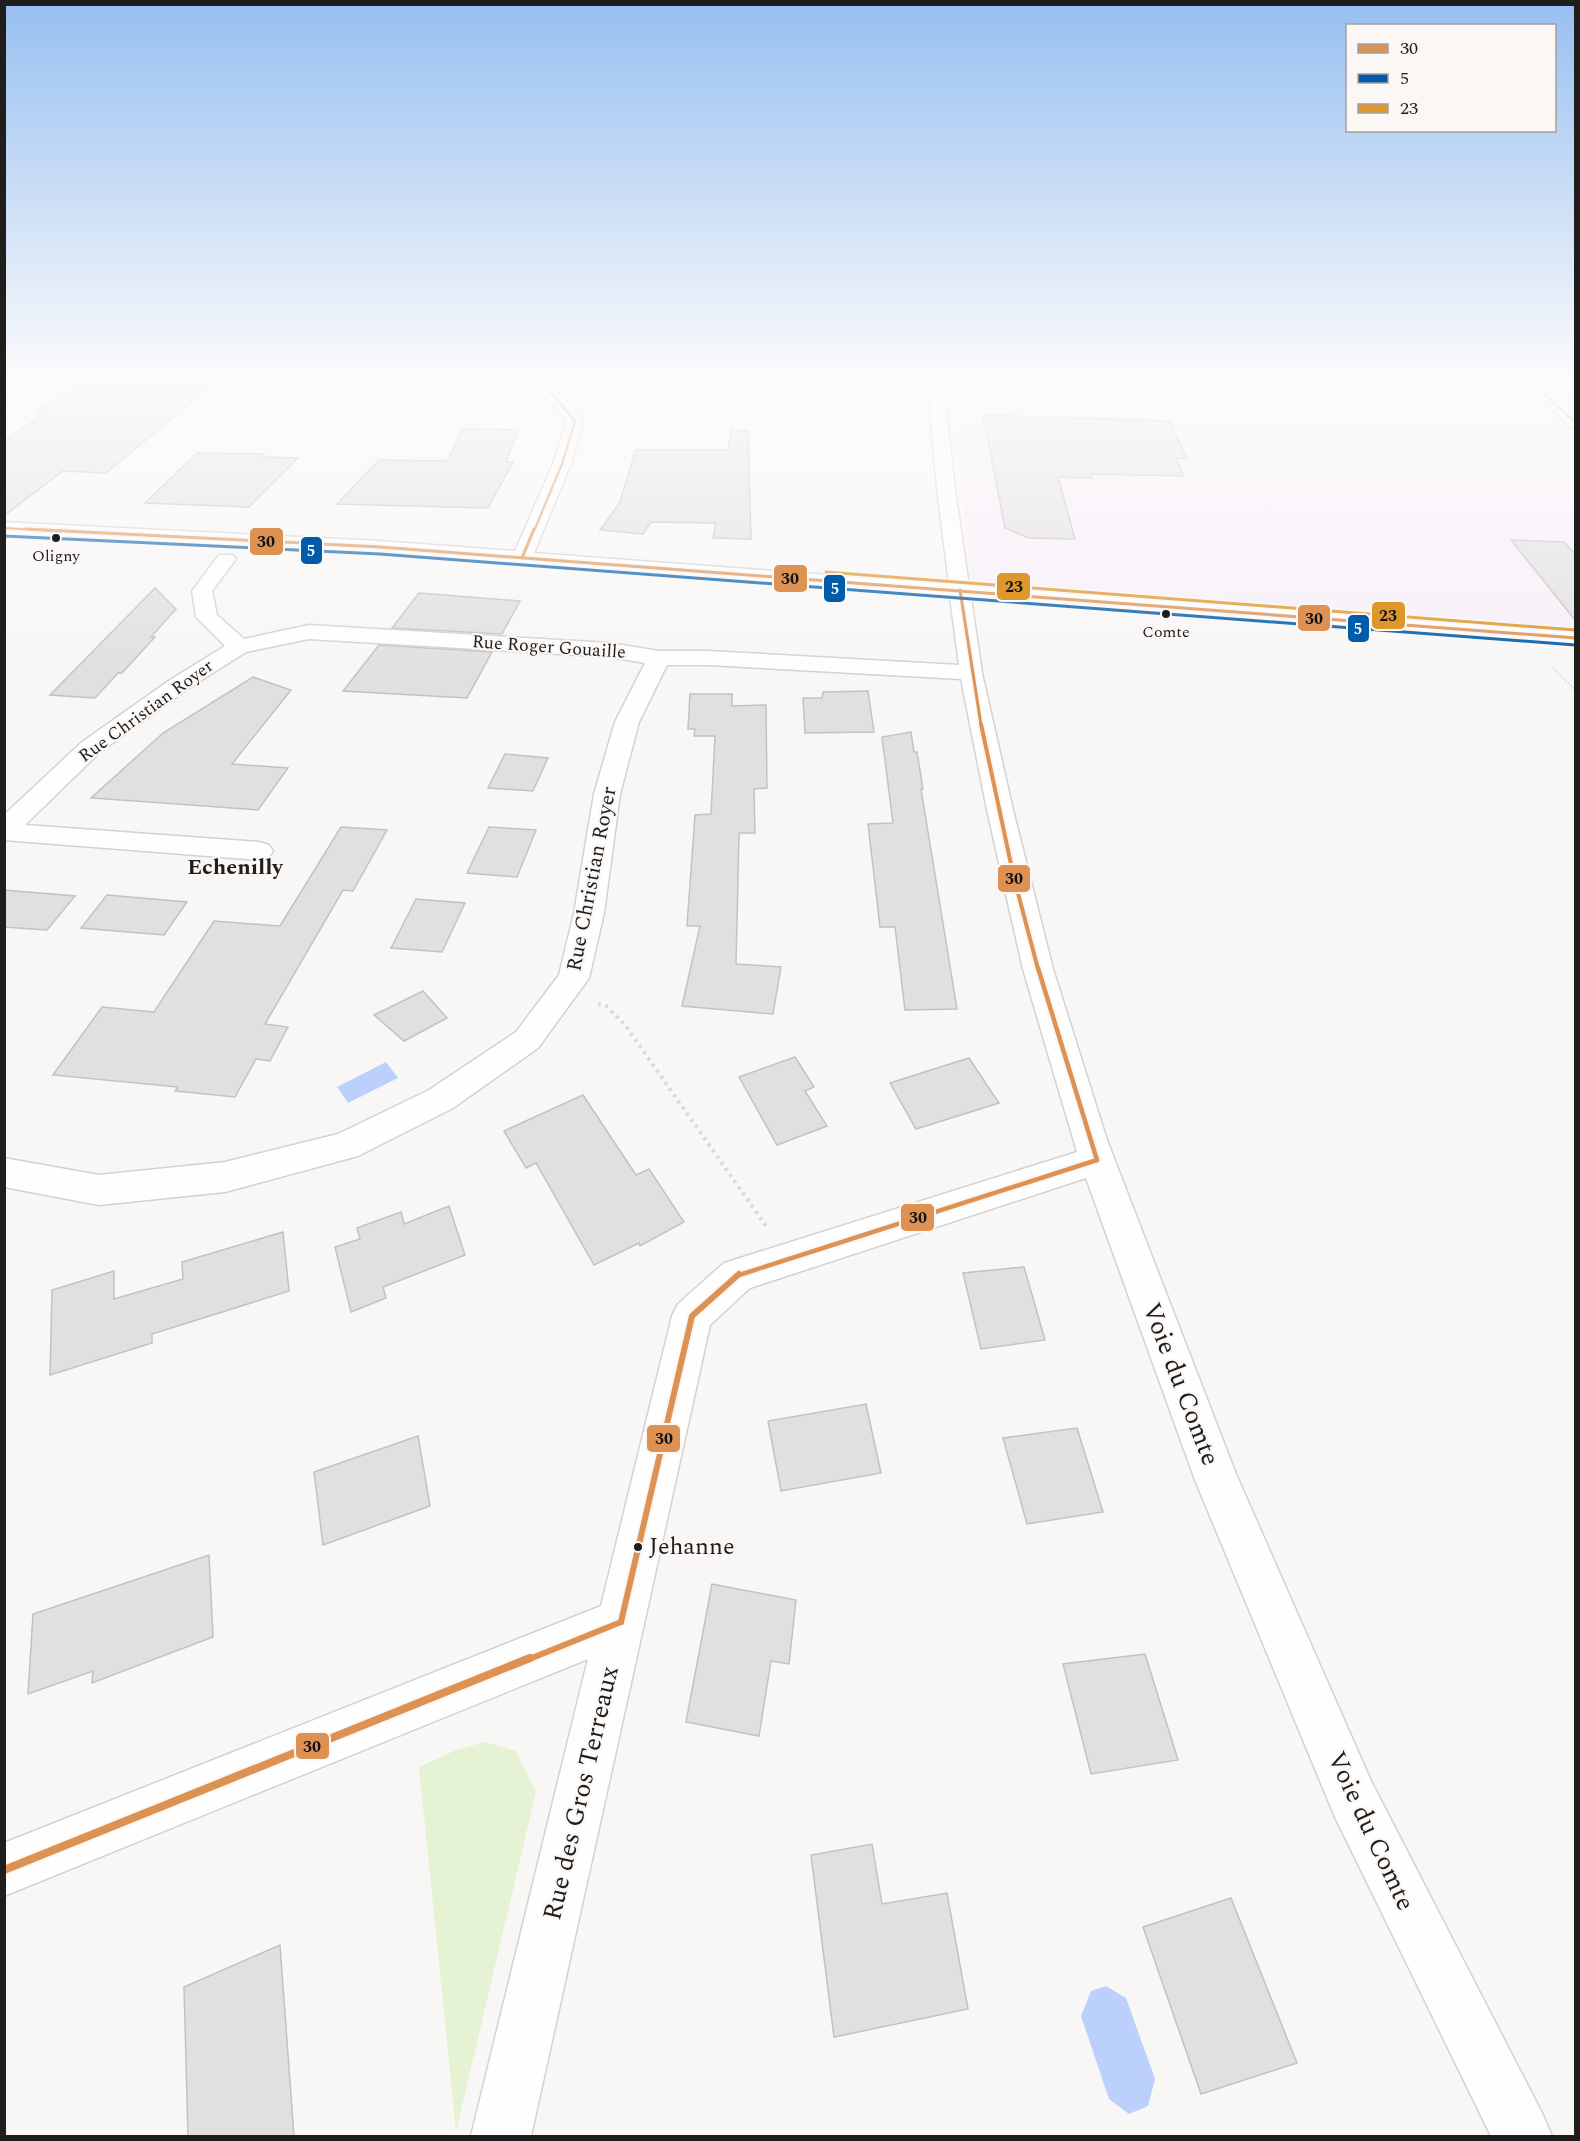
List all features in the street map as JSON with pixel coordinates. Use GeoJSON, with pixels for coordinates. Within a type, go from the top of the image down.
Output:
{"type":"FeatureCollection","features":[{"type":"Feature","properties":{"kind":"street"},"geometry":{"type":"LineString","coordinates":[[522,558],[557,475]]}},
{"type":"Feature","properties":{"kind":"street","name":"Voie du Comte"},"geometry":{"type":"LineString","coordinates":[[945,475],[971,674],[1000,810],[1038,969],[1097,1160],[1217,1479],[1349,1788],[1522,2136]]}},
{"type":"Feature","properties":{"kind":"street"},"geometry":{"type":"LineString","coordinates":[[4,528],[380,547],[1575,638]]}},
{"type":"Feature","properties":{"kind":"street"},"geometry":{"type":"LineString","coordinates":[[226,559],[202,591],[207,617],[239,647]]}},
{"type":"Feature","properties":{"kind":"street","name":"Rue Roger Gouaille"},"geometry":{"type":"LineString","coordinates":[[239,647],[309,632],[610,650],[659,658],[709,658],[971,674]]}},
{"type":"Feature","properties":{"kind":"street","name":"Rue Christian Royer"},"geometry":{"type":"LineString","coordinates":[[4,831],[91,747],[178,685],[239,647]]}},
{"type":"Feature","properties":{"kind":"street","name":"Rue Christian Royer"},"geometry":{"type":"LineString","coordinates":[[4,1172],[99,1190],[225,1177],[346,1146],[441,1099],[528,1040],[574,978],[589,913],[607,794],[627,722],[659,658]]}},
{"type":"Feature","properties":{"kind":"street"},"geometry":{"type":"LineString","coordinates":[[4,831],[259,850]]}},
{"type":"Feature","properties":{"kind":"street","name":"Rue des Gros Terreaux"},"geometry":{"type":"LineString","coordinates":[[501,2136],[692,1316],[737,1275],[1097,1160]]}},
{"type":"Feature","properties":{"kind":"street"},"geometry":{"type":"LineString","coordinates":[[4,1870],[621,1622]]}},
{"type":"Feature","properties":{"kind":"path"},"geometry":{"type":"LineString","coordinates":[[560,997],[606,1006],[625,1024],[789,1258]]}},
{"type":"Feature","properties":{"kind":"shaded area"},"geometry":{"type":"Polygon","coordinates":[[[960,475],[1575,475],[1575,637],[972,590],[960,475]]]}},
{"type":"Feature","properties":{"kind":"green space"},"geometry":{"type":"Polygon","coordinates":[[[485,1742],[516,1751],[536,1792],[456,2132],[419,1767],[456,1750],[485,1742]]]}},
{"type":"Feature","properties":{"kind":"water"},"geometry":{"type":"Polygon","coordinates":[[[386,1062],[398,1078],[348,1103],[337,1087],[386,1062]]]}},
{"type":"Feature","properties":{"kind":"water"},"geometry":{"type":"Polygon","coordinates":[[[1106,1986],[1126,1998],[1155,2079],[1148,2106],[1129,2114],[1109,2099],[1081,2016],[1091,1991],[1106,1986]]]}},
{"type":"Feature","properties":{"kind":"building"},"geometry":{"type":"Polygon","coordinates":[[[4,475],[58,475],[4,516],[4,475]]]}},
{"type":"Feature","properties":{"kind":"building"},"geometry":{"type":"Polygon","coordinates":[[[174,475],[281,475],[249,507],[145,503],[174,475]]]}},
{"type":"Feature","properties":{"kind":"building"},"geometry":{"type":"Polygon","coordinates":[[[365,475],[506,475],[488,508],[337,504],[365,475]]]}},
{"type":"Feature","properties":{"kind":"building"},"geometry":{"type":"Polygon","coordinates":[[[628,475],[749,475],[751,539],[713,538],[716,523],[651,522],[643,534],[600,530],[619,504],[628,475]]]}},
{"type":"Feature","properties":{"kind":"building"},"geometry":{"type":"Polygon","coordinates":[[[995,475],[1091,475],[1092,478],[1058,477],[1075,539],[1029,538],[1005,528],[995,475]]]}},
{"type":"Feature","properties":{"kind":"building"},"geometry":{"type":"Polygon","coordinates":[[[1133,475],[1183,475],[1183,476],[1133,475]]]}},
{"type":"Feature","properties":{"kind":"building"},"geometry":{"type":"Polygon","coordinates":[[[1511,540],[1564,542],[1575,554],[1575,620],[1511,540]]]}},
{"type":"Feature","properties":{"kind":"building"},"geometry":{"type":"Polygon","coordinates":[[[155,588],[176,609],[151,637],[155,637],[122,673],[118,673],[95,698],[50,695],[155,588]]]}},
{"type":"Feature","properties":{"kind":"building"},"geometry":{"type":"Polygon","coordinates":[[[419,593],[520,601],[502,634],[392,628],[419,593]]]}},
{"type":"Feature","properties":{"kind":"building"},"geometry":{"type":"Polygon","coordinates":[[[379,645],[492,652],[467,698],[343,691],[379,645]]]}},
{"type":"Feature","properties":{"kind":"building"},"geometry":{"type":"Polygon","coordinates":[[[253,677],[291,690],[232,764],[288,768],[258,810],[91,798],[163,733],[253,677]]]}},
{"type":"Feature","properties":{"kind":"building"},"geometry":{"type":"Polygon","coordinates":[[[868,691],[874,732],[805,733],[803,698],[822,698],[823,692],[868,691]]]}},
{"type":"Feature","properties":{"kind":"building"},"geometry":{"type":"Polygon","coordinates":[[[690,694],[732,694],[732,706],[766,705],[767,788],[754,789],[755,833],[739,833],[736,964],[781,967],[773,1014],[682,1006],[700,926],[687,926],[695,815],[711,814],[715,736],[694,736],[695,729],[688,729],[690,694]]]}},
{"type":"Feature","properties":{"kind":"building"},"geometry":{"type":"Polygon","coordinates":[[[911,732],[914,752],[917,752],[957,1009],[905,1010],[895,927],[880,927],[868,824],[893,823],[882,737],[911,732]]]}},
{"type":"Feature","properties":{"kind":"building"},"geometry":{"type":"Polygon","coordinates":[[[505,754],[548,758],[533,791],[488,788],[505,754]]]}},
{"type":"Feature","properties":{"kind":"building"},"geometry":{"type":"Polygon","coordinates":[[[341,827],[387,830],[353,891],[343,890],[265,1024],[288,1027],[270,1061],[256,1059],[235,1097],[175,1091],[178,1087],[53,1075],[102,1007],[154,1012],[214,921],[280,926],[341,827]]]}},
{"type":"Feature","properties":{"kind":"building"},"geometry":{"type":"Polygon","coordinates":[[[489,827],[536,830],[517,877],[467,873],[489,827]]]}},
{"type":"Feature","properties":{"kind":"building"},"geometry":{"type":"Polygon","coordinates":[[[4,890],[75,896],[47,930],[4,927],[4,890]]]}},
{"type":"Feature","properties":{"kind":"building"},"geometry":{"type":"Polygon","coordinates":[[[107,895],[187,902],[164,935],[81,928],[107,895]]]}},
{"type":"Feature","properties":{"kind":"building"},"geometry":{"type":"Polygon","coordinates":[[[416,899],[465,903],[442,952],[391,948],[416,899]]]}},
{"type":"Feature","properties":{"kind":"building"},"geometry":{"type":"Polygon","coordinates":[[[423,991],[447,1018],[404,1041],[374,1015],[423,991]]]}},
{"type":"Feature","properties":{"kind":"building"},"geometry":{"type":"Polygon","coordinates":[[[795,1057],[814,1087],[805,1091],[827,1126],[777,1145],[739,1077],[795,1057]]]}},
{"type":"Feature","properties":{"kind":"building"},"geometry":{"type":"Polygon","coordinates":[[[969,1058],[999,1103],[916,1129],[890,1083],[969,1058]]]}},
{"type":"Feature","properties":{"kind":"building"},"geometry":{"type":"Polygon","coordinates":[[[583,1095],[636,1175],[649,1169],[684,1222],[640,1246],[639,1243],[594,1265],[536,1163],[526,1168],[504,1131],[583,1095]]]}},
{"type":"Feature","properties":{"kind":"building"},"geometry":{"type":"Polygon","coordinates":[[[449,1206],[465,1255],[383,1287],[386,1298],[351,1312],[335,1247],[360,1239],[357,1228],[401,1212],[404,1224],[449,1206]]]}},
{"type":"Feature","properties":{"kind":"building"},"geometry":{"type":"Polygon","coordinates":[[[283,1232],[289,1291],[152,1334],[152,1343],[50,1375],[52,1290],[114,1271],[114,1299],[183,1279],[182,1262],[283,1232]]]}},
{"type":"Feature","properties":{"kind":"building"},"geometry":{"type":"Polygon","coordinates":[[[1024,1267],[1045,1340],[981,1349],[963,1273],[1024,1267]]]}},
{"type":"Feature","properties":{"kind":"building"},"geometry":{"type":"Polygon","coordinates":[[[866,1404],[881,1473],[781,1491],[768,1421],[866,1404]]]}},
{"type":"Feature","properties":{"kind":"building"},"geometry":{"type":"Polygon","coordinates":[[[1077,1428],[1103,1512],[1027,1524],[1003,1438],[1077,1428]]]}},
{"type":"Feature","properties":{"kind":"building"},"geometry":{"type":"Polygon","coordinates":[[[418,1436],[430,1506],[323,1545],[314,1472],[418,1436]]]}},
{"type":"Feature","properties":{"kind":"building"},"geometry":{"type":"Polygon","coordinates":[[[209,1555],[213,1637],[92,1683],[93,1671],[28,1694],[33,1614],[209,1555]]]}},
{"type":"Feature","properties":{"kind":"building"},"geometry":{"type":"Polygon","coordinates":[[[712,1584],[796,1600],[789,1664],[771,1661],[759,1736],[686,1722],[712,1584]]]}},
{"type":"Feature","properties":{"kind":"building"},"geometry":{"type":"Polygon","coordinates":[[[1145,1654],[1178,1760],[1091,1774],[1063,1664],[1145,1654]]]}},
{"type":"Feature","properties":{"kind":"building"},"geometry":{"type":"Polygon","coordinates":[[[872,1844],[882,1904],[947,1893],[968,2009],[834,2037],[811,1855],[872,1844]]]}},
{"type":"Feature","properties":{"kind":"building"},"geometry":{"type":"Polygon","coordinates":[[[1231,1898],[1297,2063],[1201,2094],[1143,1927],[1231,1898]]]}},
{"type":"Feature","properties":{"kind":"building"},"geometry":{"type":"Polygon","coordinates":[[[280,1945],[294,2136],[188,2136],[184,1987],[280,1945]]]}},
{"type":"Feature","properties":{"kind":"transit line","name":"30"},"geometry":{"type":"LineString","coordinates":[[522,558],[557,475]]}},
{"type":"Feature","properties":{"kind":"transit line","name":"30"},"geometry":{"type":"LineString","coordinates":[[4,528],[380,547],[1576,638]]}},
{"type":"Feature","properties":{"kind":"transit line","name":"5"},"geometry":{"type":"LineString","coordinates":[[4,536],[380,554],[1575,645]]}},
{"type":"Feature","properties":{"kind":"transit line","name":"23"},"geometry":{"type":"LineString","coordinates":[[826,572],[1576,630]]}},
{"type":"Feature","properties":{"kind":"transit line","name":"30"},"geometry":{"type":"LineString","coordinates":[[960,590],[983,735],[1014,878],[1053,1020],[1097,1160]]}},
{"type":"Feature","properties":{"kind":"transit line","name":"30"},"geometry":{"type":"LineString","coordinates":[[621,1622],[692,1316],[737,1275],[1097,1160]]}},
{"type":"Feature","properties":{"kind":"transit line","name":"30"},"geometry":{"type":"LineString","coordinates":[[4,1870],[621,1622]]}},
{"type":"Feature","properties":{"kind":"place","name":"Oligny"},"geometry":{"type":"Point","coordinates":[56,538]}},
{"type":"Feature","properties":{"kind":"place","name":"Comte"},"geometry":{"type":"Point","coordinates":[1166,614]}},
{"type":"Feature","properties":{"kind":"place","name":"Jehanne"},"geometry":{"type":"Point","coordinates":[638,1547]}},
{"type":"Feature","properties":{"kind":"district","name":"Echenilly"},"geometry":{"type":"Point","coordinates":[235,867]}}]}
